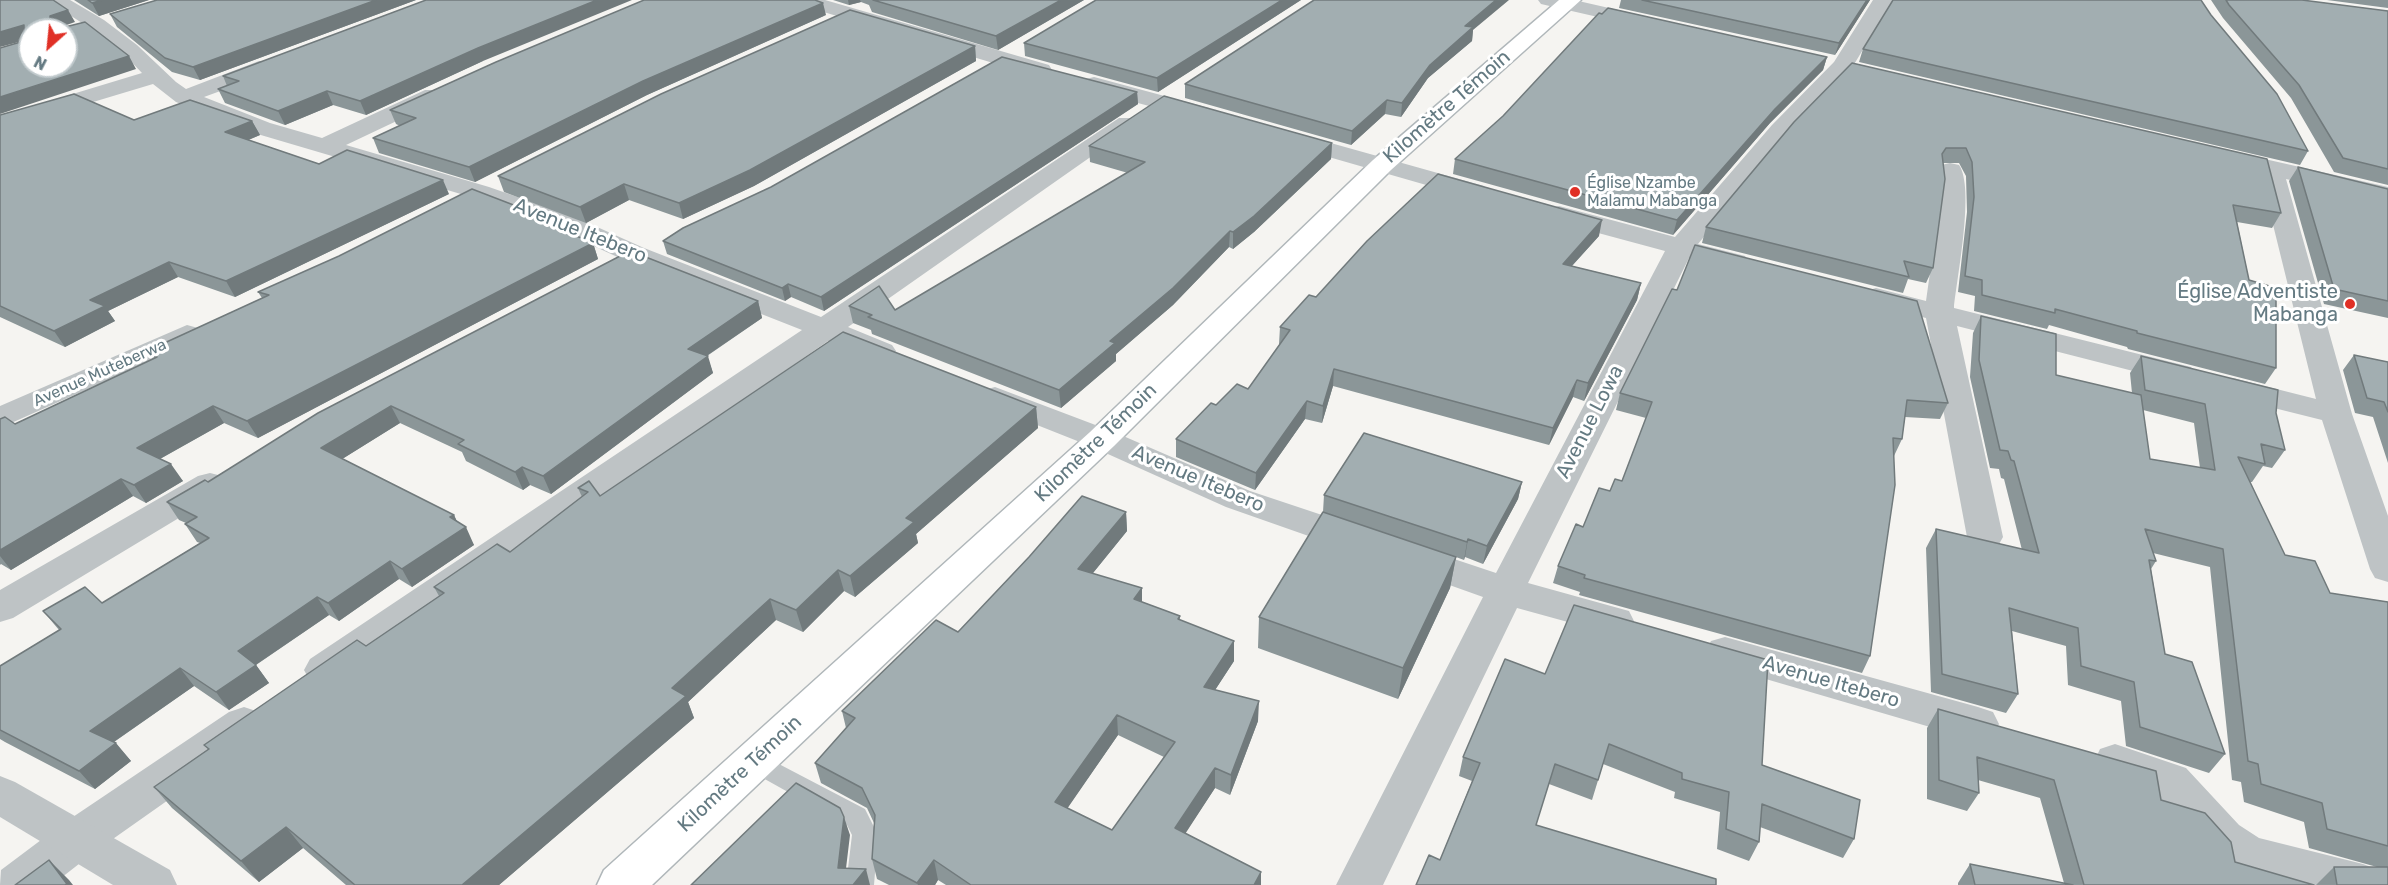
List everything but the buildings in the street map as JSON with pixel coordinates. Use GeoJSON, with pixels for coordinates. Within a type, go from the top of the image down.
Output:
{"type":"FeatureCollection","features":[{"type":"Feature","properties":{"kind":"main road","name":"Kilomètre Témoin"},"geometry":{"type":"LineString","coordinates":[[620,885],[1102,439],[1382,165],[1561,1]]}},
{"type":"Feature","properties":{"kind":"street","name":"Avenue Itebero"},"geometry":{"type":"LineString","coordinates":[[56,0],[97,25],[148,64],[156,76],[184,97],[262,128],[480,192],[567,224],[634,254],[913,364]]}},
{"type":"Feature","properties":{"kind":"street"},"geometry":{"type":"LineString","coordinates":[[804,0],[1000,59],[1170,95],[1227,120]]}},
{"type":"Feature","properties":{"kind":"street"},"geometry":{"type":"LineString","coordinates":[[820,28],[880,0]]}},
{"type":"Feature","properties":{"kind":"street","name":"Avenue Lowa"},"geometry":{"type":"LineString","coordinates":[[1359,885],[1680,248],[1780,130],[1842,66],[1883,0]]}},
{"type":"Feature","properties":{"kind":"street"},"geometry":{"type":"LineString","coordinates":[[1561,1],[1669,27]]}},
{"type":"Feature","properties":{"kind":"street"},"geometry":{"type":"LineString","coordinates":[[970,76],[1031,41]]}},
{"type":"Feature","properties":{"kind":"street"},"geometry":{"type":"LineString","coordinates":[[184,97],[284,59]]}},
{"type":"Feature","properties":{"kind":"street"},"geometry":{"type":"LineString","coordinates":[[0,123],[156,76]]}},
{"type":"Feature","properties":{"kind":"street"},"geometry":{"type":"LineString","coordinates":[[324,146],[452,86]]}},
{"type":"Feature","properties":{"kind":"street"},"geometry":{"type":"LineString","coordinates":[[303,684],[1170,95]]}},
{"type":"Feature","properties":{"kind":"street"},"geometry":{"type":"LineString","coordinates":[[1260,130],[1496,197]]}},
{"type":"Feature","properties":{"kind":"street"},"geometry":{"type":"LineString","coordinates":[[2307,151],[2324,179]]}},
{"type":"Feature","properties":{"kind":"street"},"geometry":{"type":"LineString","coordinates":[[2202,152],[2388,195]]}},
{"type":"Feature","properties":{"kind":"street"},"geometry":{"type":"LineString","coordinates":[[2271,168],[2336,414],[2388,569]]}},
{"type":"Feature","properties":{"kind":"street"},"geometry":{"type":"LineString","coordinates":[[1950,170],[1954,194],[1939,312],[1985,537]]}},
{"type":"Feature","properties":{"kind":"street"},"geometry":{"type":"LineString","coordinates":[[449,208],[511,176]]}},
{"type":"Feature","properties":{"kind":"street"},"geometry":{"type":"LineString","coordinates":[[1531,207],[1759,268]]}},
{"type":"Feature","properties":{"kind":"street"},"geometry":{"type":"LineString","coordinates":[[602,270],[667,239]]}},
{"type":"Feature","properties":{"kind":"street"},"geometry":{"type":"LineString","coordinates":[[1849,290],[2336,414]]}},
{"type":"Feature","properties":{"kind":"street","name":"Avenue Muteberwa"},"geometry":{"type":"LineString","coordinates":[[0,418],[204,326]]}},
{"type":"Feature","properties":{"kind":"street","name":"Avenue Itebero"},"geometry":{"type":"LineString","coordinates":[[969,386],[1102,439],[1238,499],[1506,591],[1645,630]]}},
{"type":"Feature","properties":{"kind":"street"},"geometry":{"type":"LineString","coordinates":[[0,608],[234,469]]}},
{"type":"Feature","properties":{"kind":"street","name":"Avenue Itebero"},"geometry":{"type":"LineString","coordinates":[[1691,643],[2003,730]]}},
{"type":"Feature","properties":{"kind":"street"},"geometry":{"type":"LineString","coordinates":[[17,885],[76,839],[273,704]]}},
{"type":"Feature","properties":{"kind":"street"},"geometry":{"type":"LineString","coordinates":[[2084,753],[2171,781],[2223,839],[2248,855],[2363,885]]}},
{"type":"Feature","properties":{"kind":"street"},"geometry":{"type":"LineString","coordinates":[[0,795],[154,885]]}},
{"type":"Feature","properties":{"kind":"lane"},"geometry":{"type":"LineString","coordinates":[[754,761],[856,817],[865,835],[860,885]]}},
{"type":"Feature","properties":{"kind":"place","name":"Église Nzambe Malamu Mabanga"},"geometry":{"type":"Point","coordinates":[1575,192]}},
{"type":"Feature","properties":{"kind":"place","name":"Église Adventiste Mabanga"},"geometry":{"type":"Point","coordinates":[2350,304]}}]}
